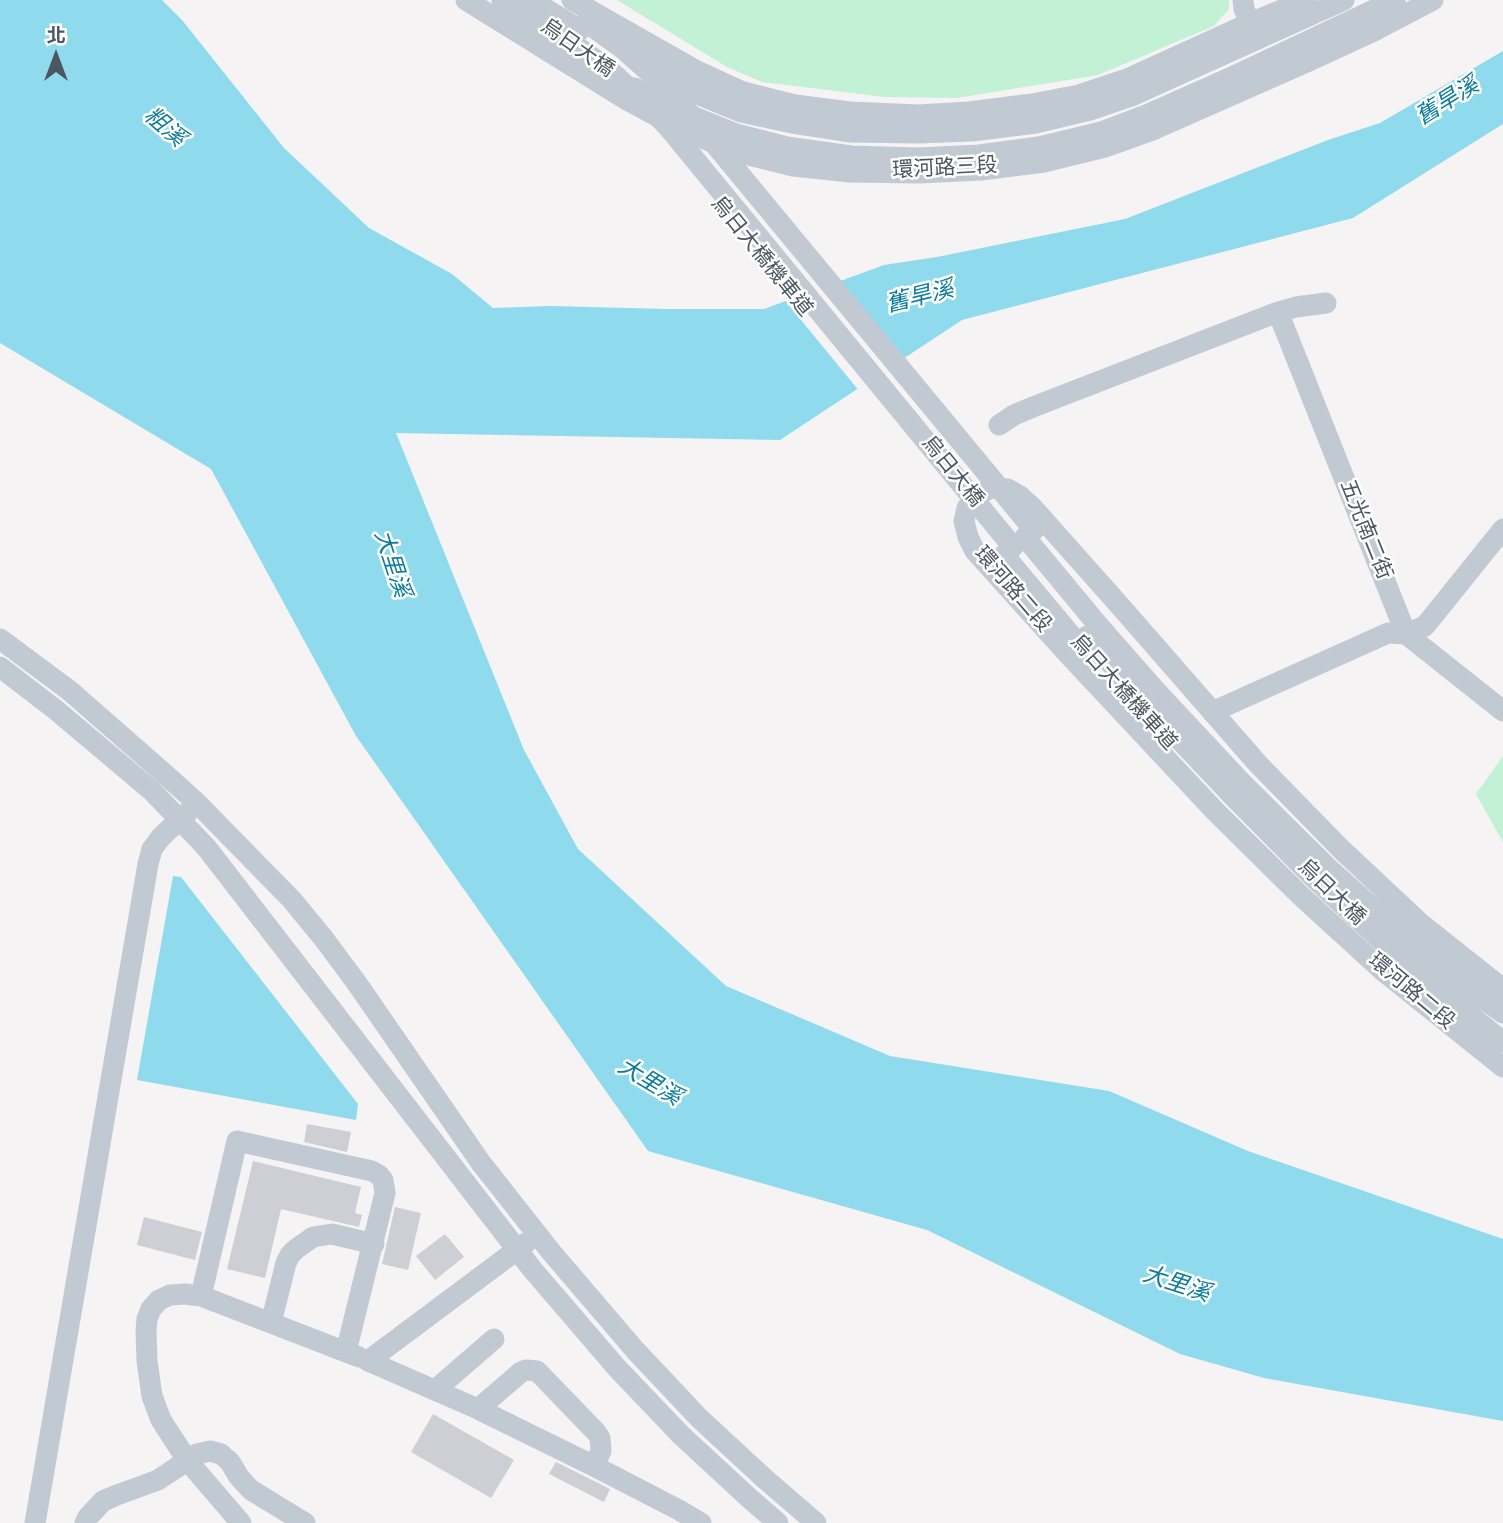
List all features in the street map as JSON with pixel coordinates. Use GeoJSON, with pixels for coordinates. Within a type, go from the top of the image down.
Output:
{"type":"FeatureCollection","features":[{"type":"Feature","properties":{"kind":"street","name":"環河路三段"},"geometry":{"type":"LineString","coordinates":[[467,0],[628,100],[679,128],[733,151],[793,166],[838,171],[919,173],[981,170],[1044,162],[1105,147],[1154,129],[1395,0]]}},
{"type":"Feature","properties":{"kind":"street","name":"烏日大橋機車道"},"geometry":{"type":"LineString","coordinates":[[481,0],[601,76],[643,114],[1092,630],[1164,683],[1249,773],[1336,859],[1415,931],[1475,980],[1503,998]]}},
{"type":"Feature","properties":{"kind":"street","name":"環河路三段"},"geometry":{"type":"LineString","coordinates":[[489,0],[634,88],[684,113],[736,134],[787,147],[851,156],[918,158],[979,155],[1039,147],[1101,132],[1374,32],[1433,0]]}},
{"type":"Feature","properties":{"kind":"street","name":"烏日大橋"},"geometry":{"type":"LineString","coordinates":[[502,0],[607,68],[669,128],[1092,630],[1156,691],[1402,946]]}},
{"type":"Feature","properties":{"kind":"street","name":"烏日大橋"},"geometry":{"type":"LineString","coordinates":[[531,0],[616,56],[648,84],[681,119],[1092,630]]}},
{"type":"Feature","properties":{"kind":"street","name":"烏日大橋機車道"},"geometry":{"type":"LineString","coordinates":[[551,0],[622,48],[690,113],[1222,800],[1308,887],[1449,1011],[1503,1066]]}},
{"type":"Feature","properties":{"kind":"street"},"geometry":{"type":"LineString","coordinates":[[572,0],[695,70],[743,92],[795,105],[850,112],[918,115],[1020,106],[1079,95],[1344,0]]}},
{"type":"Feature","properties":{"kind":"street"},"geometry":{"type":"LineString","coordinates":[[1243,0],[1244,9],[1271,68]]}},
{"type":"Feature","properties":{"kind":"street"},"geometry":{"type":"LineString","coordinates":[[1254,32],[1306,0]]}},
{"type":"Feature","properties":{"kind":"street"},"geometry":{"type":"LineString","coordinates":[[999,425],[1033,407],[1278,312],[1326,303]]}},
{"type":"Feature","properties":{"kind":"street","name":"五光南二街"},"geometry":{"type":"LineString","coordinates":[[1278,312],[1406,634],[1503,711]]}},
{"type":"Feature","properties":{"kind":"street","name":"環河路二段"},"geometry":{"type":"LineString","coordinates":[[1503,989],[1420,923],[1342,850],[1258,764],[1033,508],[1008,489],[992,488],[976,495],[967,508],[964,521],[975,551],[1066,653],[1215,811],[1301,896],[1382,970],[1503,1066]]}},
{"type":"Feature","properties":{"kind":"street"},"geometry":{"type":"LineString","coordinates":[[1212,712],[1388,633],[1406,634],[1425,626],[1503,529]]}},
{"type":"Feature","properties":{"kind":"street"},"geometry":{"type":"LineString","coordinates":[[0,639],[70,691],[197,803],[292,900],[324,939],[481,1164],[537,1234],[635,1350],[699,1418],[816,1523]]}},
{"type":"Feature","properties":{"kind":"street"},"geometry":{"type":"LineString","coordinates":[[0,667],[152,791],[206,847],[516,1250],[617,1368],[681,1435],[778,1523]]}},
{"type":"Feature","properties":{"kind":"street"},"geometry":{"type":"LineString","coordinates":[[35,1523],[148,864],[152,849],[161,837],[197,803]]}},
{"type":"Feature","properties":{"kind":"street","name":"環河路二段"},"geometry":{"type":"LineString","coordinates":[[1402,946],[1503,1013]]}},
{"type":"Feature","properties":{"kind":"street","name":"環河路二段"},"geometry":{"type":"LineString","coordinates":[[1402,946],[1503,1042]]}},
{"type":"Feature","properties":{"kind":"street"},"geometry":{"type":"LineString","coordinates":[[201,1296],[237,1140],[372,1171],[383,1180],[385,1192],[346,1352]]}},
{"type":"Feature","properties":{"kind":"street"},"geometry":{"type":"LineString","coordinates":[[271,1323],[286,1263],[296,1249],[313,1237],[323,1234],[373,1244]]}},
{"type":"Feature","properties":{"kind":"street"},"geometry":{"type":"LineString","coordinates":[[368,1361],[537,1234]]}},
{"type":"Feature","properties":{"kind":"street"},"geometry":{"type":"LineString","coordinates":[[241,1523],[187,1460],[161,1420],[152,1396],[147,1361],[147,1319],[159,1300],[170,1295],[201,1296],[368,1361],[478,1409],[701,1523]]}},
{"type":"Feature","properties":{"kind":"street"},"geometry":{"type":"LineString","coordinates":[[435,1390],[494,1339]]}},
{"type":"Feature","properties":{"kind":"street"},"geometry":{"type":"LineString","coordinates":[[478,1409],[521,1373],[526,1370],[537,1371],[600,1438],[601,1451],[594,1466]]}},
{"type":"Feature","properties":{"kind":"street"},"geometry":{"type":"LineString","coordinates":[[85,1523],[103,1501],[158,1480],[197,1454],[210,1451],[221,1454],[230,1462],[251,1490],[305,1523]]}},
{"type":"Feature","properties":{"kind":"green space"},"geometry":{"type":"Polygon","coordinates":[[[617,0],[1229,0],[1229,9],[1214,26],[1098,75],[957,98],[885,97],[762,82],[727,67],[617,0]]]}},
{"type":"Feature","properties":{"kind":"green space"},"geometry":{"type":"Polygon","coordinates":[[[1503,756],[1503,842],[1476,794],[1503,756]]]}},
{"type":"Feature","properties":{"kind":"water"},"geometry":{"type":"Polygon","coordinates":[[[0,0],[162,0],[182,20],[284,148],[369,228],[452,274],[493,308],[550,306],[764,309],[884,265],[1125,219],[1328,140],[1380,123],[1503,51],[1503,124],[1353,218],[962,320],[780,440],[396,433],[524,750],[578,849],[726,986],[890,1056],[1109,1091],[1248,1151],[1503,1239],[1503,1421],[1264,1378],[1180,1354],[927,1230],[648,1151],[356,736],[211,469],[0,343],[0,0]]]}},
{"type":"Feature","properties":{"kind":"water"},"geometry":{"type":"Polygon","coordinates":[[[173,876],[181,877],[358,1104],[356,1120],[137,1080],[173,876]]]}},
{"type":"Feature","properties":{"kind":"pier"},"geometry":{"type":"Polygon","coordinates":[[[838,278],[907,361],[860,392],[783,298],[838,278]]]}},
{"type":"Feature","properties":{"kind":"building"},"geometry":{"type":"Polygon","coordinates":[[[307,1124],[351,1132],[347,1152],[304,1142],[307,1124]]]}},
{"type":"Feature","properties":{"kind":"building"},"geometry":{"type":"Polygon","coordinates":[[[253,1161],[361,1187],[355,1213],[362,1215],[359,1227],[281,1209],[265,1278],[227,1269],[253,1161]]]}},
{"type":"Feature","properties":{"kind":"building"},"geometry":{"type":"Polygon","coordinates":[[[395,1207],[421,1213],[408,1270],[382,1264],[395,1207]]]}},
{"type":"Feature","properties":{"kind":"building"},"geometry":{"type":"Polygon","coordinates":[[[144,1217],[202,1232],[195,1260],[137,1245],[144,1217]]]}},
{"type":"Feature","properties":{"kind":"building"},"geometry":{"type":"Polygon","coordinates":[[[445,1234],[464,1257],[435,1280],[416,1256],[445,1234]]]}},
{"type":"Feature","properties":{"kind":"building"},"geometry":{"type":"Polygon","coordinates":[[[433,1414],[514,1460],[491,1498],[411,1452],[433,1414]]]}},
{"type":"Feature","properties":{"kind":"building"},"geometry":{"type":"Polygon","coordinates":[[[556,1462],[610,1489],[604,1502],[549,1474],[556,1462]]]}},
{"type":"Feature","properties":{"kind":"water label","name":"舊旱溪"},"geometry":{"type":"Point","coordinates":[1448,102]}},
{"type":"Feature","properties":{"kind":"water label","name":"粗溪"},"geometry":{"type":"Point","coordinates":[164,128]}},
{"type":"Feature","properties":{"kind":"water label","name":"舊旱溪"},"geometry":{"type":"Point","coordinates":[920,298]}},
{"type":"Feature","properties":{"kind":"water label","name":"大里溪"},"geometry":{"type":"Point","coordinates":[391,564]}},
{"type":"Feature","properties":{"kind":"water label","name":"大里溪"},"geometry":{"type":"Point","coordinates":[649,1083]}},
{"type":"Feature","properties":{"kind":"water label","name":"大里溪"},"geometry":{"type":"Point","coordinates":[1176,1285]}}]}
